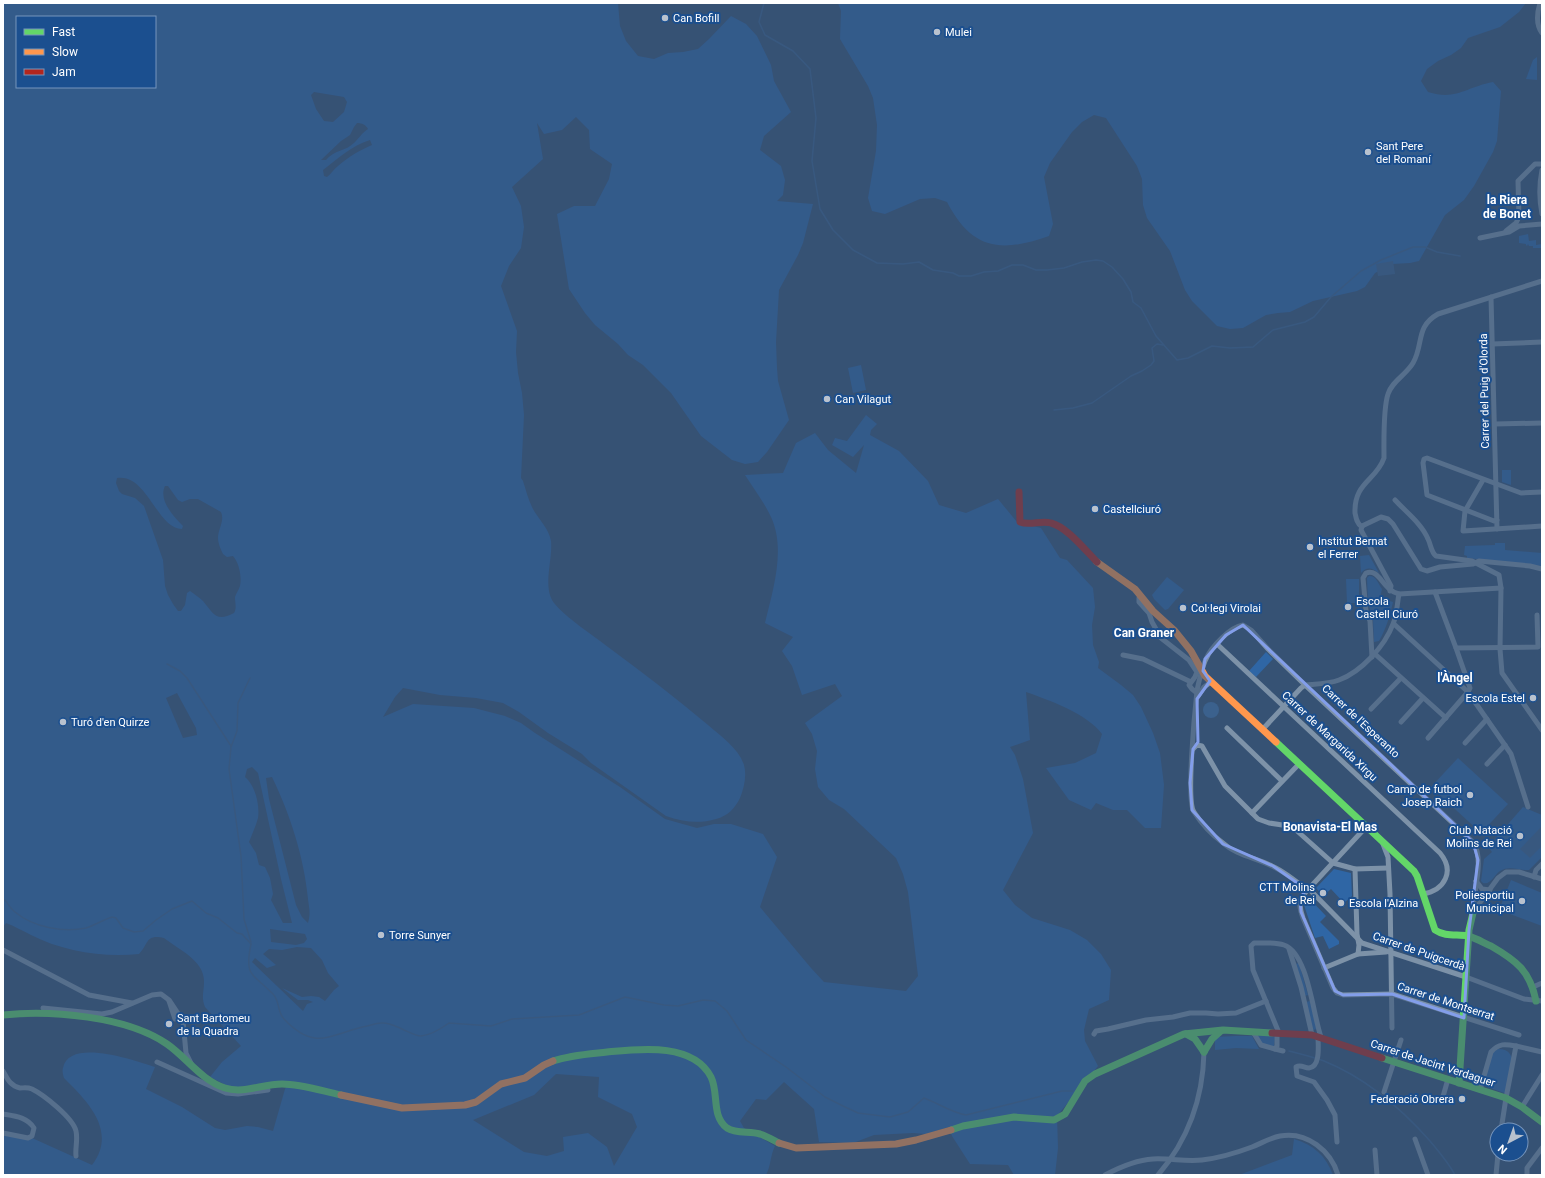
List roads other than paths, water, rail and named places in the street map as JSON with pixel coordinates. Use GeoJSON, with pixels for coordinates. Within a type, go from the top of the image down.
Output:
{"type":"FeatureCollection","features":[{"type":"Feature","properties":{"kind":"main road"},"geometry":{"type":"LineString","coordinates":[[1019,492],[1020,498],[1018,518],[1020,522],[1025,524],[1051,523],[1062,528],[1074,537],[1096,561],[1135,589],[1153,611],[1174,630],[1184,642],[1205,676],[1416,873],[1432,926],[1437,932],[1468,936],[1509,956],[1526,972],[1539,1001]]}},
{"type":"Feature","properties":{"kind":"main road","name":"Carrer de l'Esperanto"},"geometry":{"type":"LineString","coordinates":[[1459,1083],[1468,936],[1473,913]]}},
{"type":"Feature","properties":{"kind":"main road"},"geometry":{"type":"LineString","coordinates":[[3,1014],[48,1014],[114,1021],[141,1030],[162,1041],[173,1049],[184,1052],[190,1072]]}},
{"type":"Feature","properties":{"kind":"main road"},"geometry":{"type":"LineString","coordinates":[[1204,1052],[1209,1042],[1216,1034],[1223,1030]]}},
{"type":"Feature","properties":{"kind":"main road","name":"Carrer de Jacint Verdaguer"},"geometry":{"type":"LineString","coordinates":[[190,1072],[230,1089],[242,1090],[280,1083],[402,1108],[465,1105],[480,1100],[499,1085],[523,1079],[543,1065],[575,1055],[625,1050],[661,1050],[684,1055],[697,1062],[707,1071],[714,1086],[719,1118],[727,1128],[736,1132],[761,1135],[782,1145],[796,1148],[896,1144],[916,1140],[963,1126],[1014,1117],[1054,1120],[1065,1114],[1085,1081],[1095,1074],[1184,1034],[1223,1030],[1317,1036],[1506,1098],[1522,1107],[1542,1122]]}},
{"type":"Feature","properties":{"kind":"main road"},"geometry":{"type":"LineString","coordinates":[[1204,1052],[1199,1043],[1198,1037],[1204,1032],[1210,1035],[1209,1042]]}},
{"type":"Feature","properties":{"kind":"main road"},"geometry":{"type":"LineString","coordinates":[[1184,1034],[1191,1036],[1199,1043],[1204,1045],[1209,1042]]}},
{"type":"Feature","properties":{"kind":"street"},"geometry":{"type":"LineString","coordinates":[[1540,3],[1537,22],[1538,28],[1542,33]]}},
{"type":"Feature","properties":{"kind":"street"},"geometry":{"type":"LineString","coordinates":[[1506,231],[1516,223],[1519,217],[1518,181],[1535,164],[1542,164]]}},
{"type":"Feature","properties":{"kind":"street"},"geometry":{"type":"LineString","coordinates":[[1542,170],[1540,184],[1542,214]]}},
{"type":"Feature","properties":{"kind":"street"},"geometry":{"type":"LineString","coordinates":[[1480,238],[1506,231],[1509,232],[1519,226],[1542,224]]}},
{"type":"Feature","properties":{"kind":"street"},"geometry":{"type":"LineString","coordinates":[[1390,591],[1391,586],[1361,532],[1362,527],[1356,519],[1357,497],[1361,487],[1378,469],[1384,458],[1388,393],[1395,382],[1409,370],[1414,362],[1421,332],[1425,324],[1438,314],[1542,281]]}},
{"type":"Feature","properties":{"kind":"street","name":"Carrer del Puig d'Olorda"},"geometry":{"type":"LineString","coordinates":[[1491,297],[1497,529]]}},
{"type":"Feature","properties":{"kind":"street"},"geometry":{"type":"LineString","coordinates":[[1492,344],[1542,342]]}},
{"type":"Feature","properties":{"kind":"street"},"geometry":{"type":"LineString","coordinates":[[1495,424],[1542,423]]}},
{"type":"Feature","properties":{"kind":"street"},"geometry":{"type":"LineString","coordinates":[[1497,520],[1494,522],[1427,495],[1423,462],[1424,459],[1427,458],[1521,493],[1542,492]]}},
{"type":"Feature","properties":{"kind":"street"},"geometry":{"type":"LineString","coordinates":[[1483,480],[1465,511],[1463,531],[1542,526]]}},
{"type":"Feature","properties":{"kind":"street"},"geometry":{"type":"LineString","coordinates":[[1395,500],[1422,529],[1428,538],[1434,554],[1440,557],[1475,563],[1497,573],[1500,577],[1500,649],[1502,673],[1542,730]]}},
{"type":"Feature","properties":{"kind":"street"},"geometry":{"type":"LineString","coordinates":[[1362,527],[1381,517],[1388,519],[1393,524],[1421,569],[1424,571],[1440,567],[1472,564],[1479,561],[1530,566],[1542,569]]}},
{"type":"Feature","properties":{"kind":"street"},"geometry":{"type":"LineString","coordinates":[[1446,718],[1373,655],[1370,621],[1366,611],[1364,575],[1368,572],[1375,573],[1390,591],[1399,594],[1501,588]]}},
{"type":"Feature","properties":{"kind":"street"},"geometry":{"type":"LineString","coordinates":[[1428,738],[1470,688],[1435,592]]}},
{"type":"Feature","properties":{"kind":"street"},"geometry":{"type":"LineString","coordinates":[[1262,730],[1305,685],[1338,681],[1348,676],[1373,655],[1386,638],[1394,624],[1399,594]]}},
{"type":"Feature","properties":{"kind":"street"},"geometry":{"type":"LineString","coordinates":[[1142,596],[1139,598],[1140,602],[1149,613],[1161,638],[1190,660],[1196,672],[1190,688],[1197,693]]}},
{"type":"Feature","properties":{"kind":"street"},"geometry":{"type":"LineString","coordinates":[[1456,648],[1500,649],[1538,647],[1537,615]]}},
{"type":"Feature","properties":{"kind":"street"},"geometry":{"type":"LineString","coordinates":[[1394,624],[1468,692],[1511,754],[1528,807]]}},
{"type":"Feature","properties":{"kind":"street","name":"Carrer de l'Esperanto"},"geometry":{"type":"LineString","coordinates":[[1197,693],[1205,659],[1217,644],[1235,627],[1243,625],[1251,630],[1305,685],[1477,847],[1478,854],[1473,913]]}},
{"type":"Feature","properties":{"kind":"street","name":"Carrer de Margarida Xirgu"},"geometry":{"type":"LineString","coordinates":[[1217,644],[1444,857],[1447,870],[1445,880],[1442,885],[1434,891],[1423,894]]}},
{"type":"Feature","properties":{"kind":"street"},"geometry":{"type":"LineString","coordinates":[[1123,654],[1142,659],[1191,682]]}},
{"type":"Feature","properties":{"kind":"street"},"geometry":{"type":"LineString","coordinates":[[1196,660],[1201,662],[1205,659]]}},
{"type":"Feature","properties":{"kind":"street"},"geometry":{"type":"LineString","coordinates":[[1371,709],[1401,678]]}},
{"type":"Feature","properties":{"kind":"street"},"geometry":{"type":"LineString","coordinates":[[1197,699],[1201,691],[1211,682]]}},
{"type":"Feature","properties":{"kind":"street"},"geometry":{"type":"LineString","coordinates":[[1316,694],[1322,683]]}},
{"type":"Feature","properties":{"kind":"street","name":"Carrer de Puigcerdà"},"geometry":{"type":"LineString","coordinates":[[1197,693],[1190,783],[1192,810],[1223,844],[1273,866],[1308,889],[1362,943],[1466,977],[1524,999],[1539,1001]]}},
{"type":"Feature","properties":{"kind":"street"},"geometry":{"type":"LineString","coordinates":[[1401,722],[1423,698]]}},
{"type":"Feature","properties":{"kind":"street"},"geometry":{"type":"LineString","coordinates":[[1465,743],[1487,719]]}},
{"type":"Feature","properties":{"kind":"street"},"geometry":{"type":"LineString","coordinates":[[1194,720],[1197,736],[1225,786],[1252,813],[1264,821],[1289,826],[1296,830],[1333,863],[1355,869],[1388,868]]}},
{"type":"Feature","properties":{"kind":"street"},"geometry":{"type":"LineString","coordinates":[[1226,728],[1282,781]]}},
{"type":"Feature","properties":{"kind":"street"},"geometry":{"type":"LineString","coordinates":[[1193,749],[1196,745],[1202,746]]}},
{"type":"Feature","properties":{"kind":"street"},"geometry":{"type":"LineString","coordinates":[[1486,764],[1505,745]]}},
{"type":"Feature","properties":{"kind":"street"},"geometry":{"type":"LineString","coordinates":[[1252,813],[1298,764]]}},
{"type":"Feature","properties":{"kind":"street"},"geometry":{"type":"LineString","coordinates":[[1308,889],[1366,827]]}},
{"type":"Feature","properties":{"kind":"street"},"geometry":{"type":"LineString","coordinates":[[1382,842],[1388,857],[1390,894],[1389,952],[1392,994],[1392,1028]]}},
{"type":"Feature","properties":{"kind":"street"},"geometry":{"type":"LineString","coordinates":[[1388,857],[1397,855]]}},
{"type":"Feature","properties":{"kind":"street"},"geometry":{"type":"LineString","coordinates":[[1534,877],[1536,870],[1542,864]]}},
{"type":"Feature","properties":{"kind":"street"},"geometry":{"type":"LineString","coordinates":[[1355,869],[1358,954]]}},
{"type":"Feature","properties":{"kind":"street"},"geometry":{"type":"LineString","coordinates":[[1473,913],[1501,876],[1506,872],[1515,872],[1542,878]]}},
{"type":"Feature","properties":{"kind":"street"},"geometry":{"type":"LineString","coordinates":[[1476,882],[1482,889],[1490,890]]}},
{"type":"Feature","properties":{"kind":"street","name":"Carrer de Montserrat"},"geometry":{"type":"LineString","coordinates":[[1308,889],[1301,898],[1300,908],[1331,985],[1339,994],[1343,996],[1392,994],[1519,1035]]}},
{"type":"Feature","properties":{"kind":"street"},"geometry":{"type":"LineString","coordinates":[[1275,1049],[1277,1046],[1278,1033],[1253,970],[1251,944],[1254,943],[1281,945],[1289,948],[1300,961],[1311,998],[1317,1036],[1317,1062],[1314,1066],[1309,1068],[1299,1065],[1296,1067],[1296,1071],[1298,1076],[1314,1082],[1327,1100],[1335,1115],[1337,1142]]}},
{"type":"Feature","properties":{"kind":"street"},"geometry":{"type":"LineString","coordinates":[[1289,948],[1294,960],[1304,1000],[1317,1036]]}},
{"type":"Feature","properties":{"kind":"street"},"geometry":{"type":"LineString","coordinates":[[3,950],[89,995],[132,1003]]}},
{"type":"Feature","properties":{"kind":"street"},"geometry":{"type":"LineString","coordinates":[[1324,968],[1358,954],[1389,952]]}},
{"type":"Feature","properties":{"kind":"street"},"geometry":{"type":"LineString","coordinates":[[1294,960],[1300,961]]}},
{"type":"Feature","properties":{"kind":"street"},"geometry":{"type":"LineString","coordinates":[[1533,987],[1542,983]]}},
{"type":"Feature","properties":{"kind":"street"},"geometry":{"type":"LineString","coordinates":[[43,1008],[102,1014],[112,1012],[154,994],[161,994],[169,1000],[183,1021],[184,1052]]}},
{"type":"Feature","properties":{"kind":"street"},"geometry":{"type":"LineString","coordinates":[[1304,1000],[1311,998]]}},
{"type":"Feature","properties":{"kind":"street"},"geometry":{"type":"LineString","coordinates":[[169,1000],[175,1019]]}},
{"type":"Feature","properties":{"kind":"street"},"geometry":{"type":"LineString","coordinates":[[1094,1034],[1096,1031],[1153,1018],[1167,1018],[1198,1012],[1236,1014],[1266,1001]]}},
{"type":"Feature","properties":{"kind":"street"},"geometry":{"type":"LineString","coordinates":[[1253,1032],[1261,1045],[1283,1052]]}},
{"type":"Feature","properties":{"kind":"street"},"geometry":{"type":"LineString","coordinates":[[1384,1092],[1401,1040]]}},
{"type":"Feature","properties":{"kind":"street"},"geometry":{"type":"LineString","coordinates":[[1480,1090],[1491,1052],[1496,1047],[1504,1043],[1542,1052]]}},
{"type":"Feature","properties":{"kind":"street"},"geometry":{"type":"LineString","coordinates":[[1502,1122],[1516,1046]]}},
{"type":"Feature","properties":{"kind":"street"},"geometry":{"type":"LineString","coordinates":[[1158,1175],[1170,1160],[1186,1134],[1196,1108],[1202,1087],[1204,1052]]}},
{"type":"Feature","properties":{"kind":"street"},"geometry":{"type":"LineString","coordinates":[[157,1062],[172,1068],[190,1072],[221,1091],[232,1094],[268,1090]]}},
{"type":"Feature","properties":{"kind":"street"},"geometry":{"type":"LineString","coordinates":[[3,1071],[7,1079],[14,1085],[34,1090],[65,1114],[76,1130],[76,1156]]}},
{"type":"Feature","properties":{"kind":"street"},"geometry":{"type":"LineString","coordinates":[[1522,1107],[1542,1075]]}},
{"type":"Feature","properties":{"kind":"street"},"geometry":{"type":"LineString","coordinates":[[1442,1100],[1448,1079]]}},
{"type":"Feature","properties":{"kind":"street"},"geometry":{"type":"LineString","coordinates":[[3,1114],[19,1116],[28,1121],[34,1128],[32,1136],[28,1138],[3,1133]]}},
{"type":"Feature","properties":{"kind":"street"},"geometry":{"type":"LineString","coordinates":[[1105,1175],[1122,1166],[1138,1161],[1152,1159],[1203,1160],[1237,1152],[1282,1136],[1294,1136],[1316,1144],[1326,1152],[1332,1160],[1338,1175]]}},
{"type":"Feature","properties":{"kind":"street"},"geometry":{"type":"LineString","coordinates":[[1415,1139],[1428,1175]]}},
{"type":"Feature","properties":{"kind":"street"},"geometry":{"type":"LineString","coordinates":[[1527,1175],[1527,1168],[1542,1148]]}},
{"type":"Feature","properties":{"kind":"street"},"geometry":{"type":"LineString","coordinates":[[1375,1150],[1377,1175]]}},
{"type":"Feature","properties":{"kind":"street"},"geometry":{"type":"LineString","coordinates":[[1496,1175],[1497,1162]]}},
{"type":"Feature","properties":{"kind":"waterway"},"geometry":{"type":"LineString","coordinates":[[764,3],[759,22],[765,35],[793,51],[810,69],[816,118],[812,161],[820,209],[833,230],[853,250],[877,263],[903,264],[919,262],[933,270],[953,273],[959,276],[971,276],[984,272],[998,271],[1012,265],[1023,265],[1036,270],[1047,270],[1064,268],[1082,262],[1096,260],[1103,261],[1112,267],[1123,279],[1131,292],[1133,302],[1141,308],[1156,336],[1177,360],[1188,358],[1212,346],[1230,348],[1253,347],[1273,330],[1305,322],[1314,317],[1331,297],[1361,271],[1381,260],[1413,247],[1425,247],[1437,252],[1460,256]]}},
{"type":"Feature","properties":{"kind":"waterway"},"geometry":{"type":"LineString","coordinates":[[1054,410],[1073,408],[1092,403],[1131,376],[1151,365],[1154,361],[1152,348],[1157,344],[1163,345]]}},
{"type":"Feature","properties":{"kind":"waterway"},"geometry":{"type":"LineString","coordinates":[[167,664],[180,671],[187,678],[231,746]]}},
{"type":"Feature","properties":{"kind":"waterway"},"geometry":{"type":"LineString","coordinates":[[250,678],[238,703],[237,731],[231,747],[229,769],[241,856],[244,919],[251,942]]}},
{"type":"Feature","properties":{"kind":"waterway"},"geometry":{"type":"LineString","coordinates":[[3,900],[5,900],[15,912],[30,922],[49,928],[68,930],[86,928],[112,917],[116,918],[123,928],[134,932],[143,931],[172,909],[192,901],[206,913],[218,918],[237,933],[242,934],[251,944]]}},
{"type":"Feature","properties":{"kind":"waterway"},"geometry":{"type":"LineString","coordinates":[[251,944],[249,963],[252,974],[273,994],[277,1000],[280,1013],[284,1019],[295,1029],[314,1038],[333,1036],[379,1023],[387,1023],[412,1034],[421,1036],[432,1033],[449,1023],[491,1026],[512,1019],[579,1015],[625,997],[664,1005],[678,1006],[703,1000],[715,1001],[727,1011],[746,1040],[786,1067],[825,1097],[858,1113],[890,1117],[908,1112],[924,1098],[955,1112],[966,1115],[1062,1091],[1073,1091]]}},
{"type":"Feature","properties":{"kind":"waterway"},"geometry":{"type":"LineString","coordinates":[[1289,1051],[1324,1061],[1339,1068],[1354,1076],[1382,1095],[1419,1128],[1446,1161],[1455,1175]]}},
{"type":"Feature","properties":{"kind":"place","name":"Can Bofill"},"geometry":{"type":"Point","coordinates":[665,18]}},
{"type":"Feature","properties":{"kind":"place","name":"Mulei"},"geometry":{"type":"Point","coordinates":[937,32]}},
{"type":"Feature","properties":{"kind":"place","name":"Sant Pere del Romaní"},"geometry":{"type":"Point","coordinates":[1368,152]}},
{"type":"Feature","properties":{"kind":"place","name":"Can Vilagut"},"geometry":{"type":"Point","coordinates":[827,399]}},
{"type":"Feature","properties":{"kind":"place","name":"Castellciuró"},"geometry":{"type":"Point","coordinates":[1095,509]}},
{"type":"Feature","properties":{"kind":"place","name":"Institut Bernat el Ferrer"},"geometry":{"type":"Point","coordinates":[1310,547]}},
{"type":"Feature","properties":{"kind":"place","name":"Escola Castell Ciuró"},"geometry":{"type":"Point","coordinates":[1348,607]}},
{"type":"Feature","properties":{"kind":"place","name":"Col·legi Virolai"},"geometry":{"type":"Point","coordinates":[1183,608]}},
{"type":"Feature","properties":{"kind":"place","name":"Escola Estel"},"geometry":{"type":"Point","coordinates":[1533,698]}},
{"type":"Feature","properties":{"kind":"place","name":"Turó d'en Quirze"},"geometry":{"type":"Point","coordinates":[63,722]}},
{"type":"Feature","properties":{"kind":"place","name":"Camp de futbol Josep Raich"},"geometry":{"type":"Point","coordinates":[1470,795]}},
{"type":"Feature","properties":{"kind":"place","name":"Club Natació Molins de Rei"},"geometry":{"type":"Point","coordinates":[1520,836]}},
{"type":"Feature","properties":{"kind":"place","name":"CTT Molins de Rei"},"geometry":{"type":"Point","coordinates":[1323,893]}},
{"type":"Feature","properties":{"kind":"place","name":"Poliesportiu Municipal"},"geometry":{"type":"Point","coordinates":[1522,901]}},
{"type":"Feature","properties":{"kind":"place","name":"Escola l'Alzina"},"geometry":{"type":"Point","coordinates":[1341,903]}},
{"type":"Feature","properties":{"kind":"place","name":"Torre Sunyer"},"geometry":{"type":"Point","coordinates":[381,935]}},
{"type":"Feature","properties":{"kind":"place","name":"Sant Bartomeu de la Quadra"},"geometry":{"type":"Point","coordinates":[169,1024]}},
{"type":"Feature","properties":{"kind":"place","name":"Federació Obrera"},"geometry":{"type":"Point","coordinates":[1462,1099]}},
{"type":"Feature","properties":{"kind":"district","name":"la Riera de Bonet"},"geometry":{"type":"Point","coordinates":[1507,207]}},
{"type":"Feature","properties":{"kind":"district","name":"Can Graner"},"geometry":{"type":"Point","coordinates":[1144,633]}},
{"type":"Feature","properties":{"kind":"district","name":"l'Àngel"},"geometry":{"type":"Point","coordinates":[1455,678]}},
{"type":"Feature","properties":{"kind":"district","name":"Bonavista-El Mas"},"geometry":{"type":"Point","coordinates":[1330,827]}}]}
